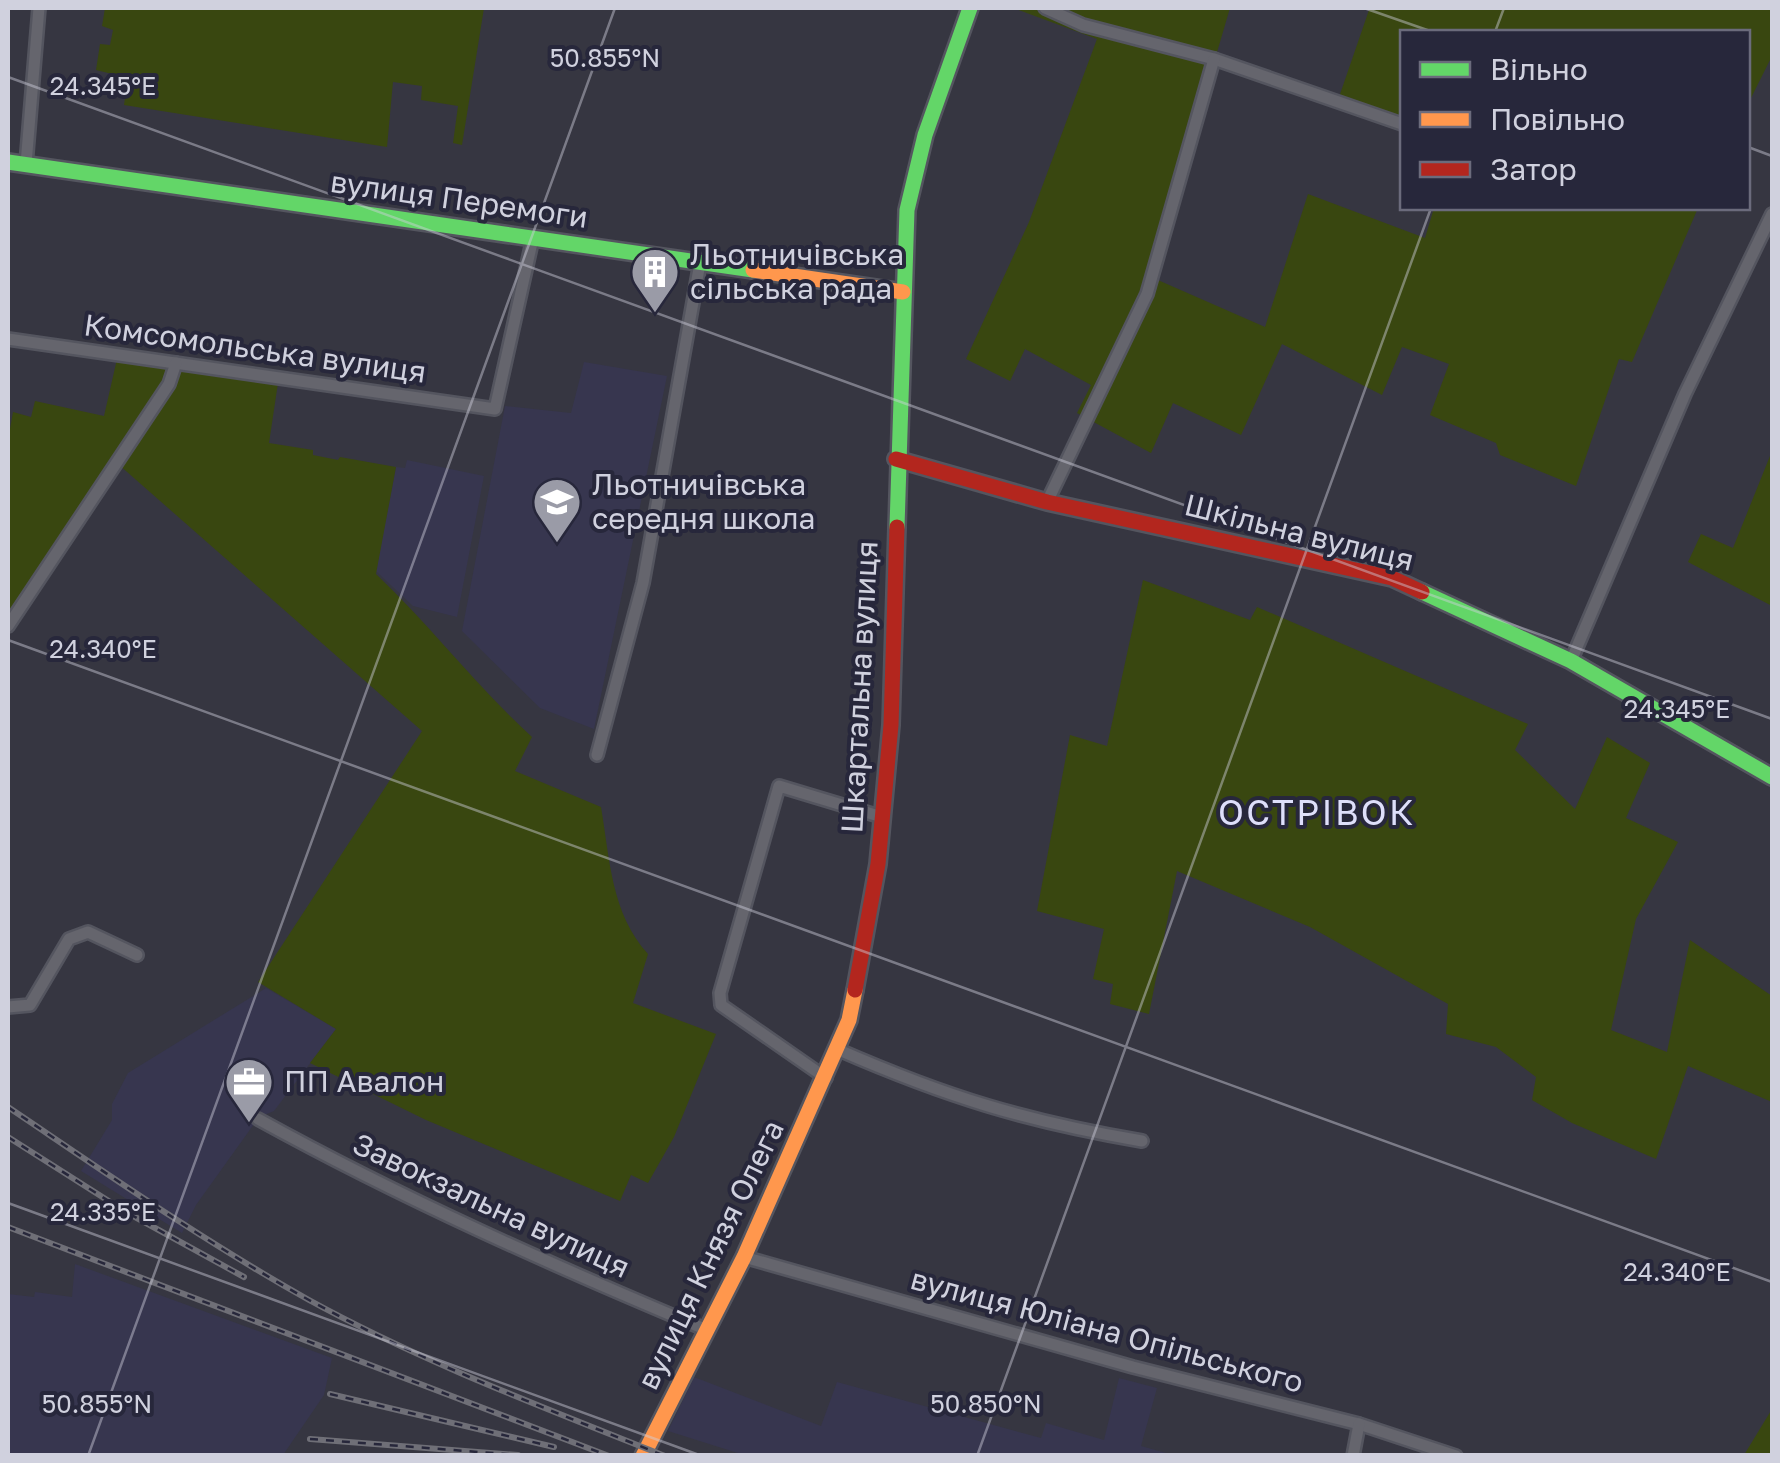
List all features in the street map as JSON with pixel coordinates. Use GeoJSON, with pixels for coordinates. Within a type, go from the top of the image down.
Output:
{"type":"FeatureCollection","features":[{"type":"Feature","properties":{"kind":"street"},"geometry":{"type":"LineString","coordinates":[[26,164],[40,8]]}},
{"type":"Feature","properties":{"kind":"street","name":"Шкартальна вулиця"},"geometry":{"type":"LineString","coordinates":[[826,1078],[839,1050],[870,916],[882,817],[896,610],[896,458],[907,210],[925,136],[970,8]]}},
{"type":"Feature","properties":{"kind":"street"},"geometry":{"type":"LineString","coordinates":[[1045,8],[1083,25],[1214,59],[1400,123]]}},
{"type":"Feature","properties":{"kind":"street"},"geometry":{"type":"LineString","coordinates":[[1047,502],[1147,294],[1214,59]]}},
{"type":"Feature","properties":{"kind":"street","name":"вулиця Перемоги"},"geometry":{"type":"LineString","coordinates":[[8,162],[903,292]]}},
{"type":"Feature","properties":{"kind":"street"},"geometry":{"type":"LineString","coordinates":[[1571,661],[1677,412],[1772,214]]}},
{"type":"Feature","properties":{"kind":"street","name":"Комсомольська вулиця"},"geometry":{"type":"LineString","coordinates":[[8,338],[495,409],[533,238]]}},
{"type":"Feature","properties":{"kind":"street"},"geometry":{"type":"LineString","coordinates":[[597,755],[643,583],[700,263]]}},
{"type":"Feature","properties":{"kind":"street"},"geometry":{"type":"LineString","coordinates":[[8,626],[168,384],[176,363]]}},
{"type":"Feature","properties":{"kind":"street","name":"Шкільна вулиця"},"geometry":{"type":"LineString","coordinates":[[896,458],[1047,502],[1392,578],[1571,661],[1772,776]]}},
{"type":"Feature","properties":{"kind":"street"},"geometry":{"type":"LineString","coordinates":[[826,1078],[720,1005],[720,992],[779,786],[882,817]]}},
{"type":"Feature","properties":{"kind":"street"},"geometry":{"type":"LineString","coordinates":[[8,1006],[30,1005],[69,939],[88,932],[136,955]]}},
{"type":"Feature","properties":{"kind":"street"},"geometry":{"type":"LineString","coordinates":[[839,1050],[975,1105],[1046,1124],[1142,1141]]}},
{"type":"Feature","properties":{"kind":"street","name":"вулиця Князя Олега"},"geometry":{"type":"LineString","coordinates":[[642,1456],[744,1257],[826,1078]]}},
{"type":"Feature","properties":{"kind":"street","name":"Завокзальна вулиця"},"geometry":{"type":"LineString","coordinates":[[258,1119],[348,1168],[548,1264],[707,1330]]}},
{"type":"Feature","properties":{"kind":"street","name":"вулиця Юліана Опільського"},"geometry":{"type":"LineString","coordinates":[[744,1257],[1132,1367],[1359,1424],[1456,1456]]}},
{"type":"Feature","properties":{"kind":"street"},"geometry":{"type":"LineString","coordinates":[[1353,1456],[1359,1424]]}},
{"type":"Feature","properties":{"kind":"shaded area","name":"Льотничівська середня школа"},"geometry":{"type":"Polygon","coordinates":[[[584,362],[667,376],[594,729],[540,708],[462,631],[505,406],[571,413],[584,362]]]}},
{"type":"Feature","properties":{"kind":"shaded area"},"geometry":{"type":"Polygon","coordinates":[[[407,460],[484,476],[457,617],[413,606],[376,571],[396,467],[405,468],[407,460]]]}},
{"type":"Feature","properties":{"kind":"shaded area"},"geometry":{"type":"Polygon","coordinates":[[[266,988],[336,1029],[274,1111],[259,1117],[196,1205],[182,1233],[81,1171],[112,1120],[112,1104],[128,1073],[266,988]]]}},
{"type":"Feature","properties":{"kind":"shaded area"},"geometry":{"type":"Polygon","coordinates":[[[75,1264],[332,1358],[324,1395],[283,1455],[8,1455],[8,1294],[34,1297],[35,1292],[72,1297],[75,1264]]]}},
{"type":"Feature","properties":{"kind":"shaded area"},"geometry":{"type":"Polygon","coordinates":[[[694,1377],[821,1426],[837,1382],[1041,1438],[1046,1423],[1104,1440],[1119,1378],[1157,1388],[1141,1446],[1173,1455],[744,1455],[668,1431],[694,1377]]]}},
{"type":"Feature","properties":{"kind":"green space"},"geometry":{"type":"Polygon","coordinates":[[[105,8],[484,8],[462,145],[453,143],[458,106],[421,100],[422,86],[393,82],[387,147],[124,105],[128,78],[96,70],[100,44],[110,45],[113,30],[102,26],[105,8]]]}},
{"type":"Feature","properties":{"kind":"green space"},"geometry":{"type":"Polygon","coordinates":[[[1013,8],[1230,8],[1151,277],[1265,327],[1308,194],[1425,238],[1433,210],[1697,210],[1632,362],[1619,359],[1576,486],[1500,455],[1496,443],[1430,415],[1449,364],[1402,347],[1382,395],[1282,344],[1241,435],[1173,403],[1151,453],[1077,413],[1091,385],[1025,349],[1010,381],[966,359],[1029,222],[1097,39],[1013,8]]]}},
{"type":"Feature","properties":{"kind":"green space"},"geometry":{"type":"Polygon","coordinates":[[[1365,8],[1772,8],[1772,56],[1750,100],[1750,30],[1400,30],[1400,123],[1338,100],[1369,10],[1365,8]]]}},
{"type":"Feature","properties":{"kind":"green space"},"geometry":{"type":"Polygon","coordinates":[[[117,359],[278,383],[269,443],[313,450],[313,455],[338,460],[340,457],[396,467],[376,574],[532,737],[515,771],[601,807],[619,903],[648,954],[633,1003],[716,1034],[674,1137],[648,1183],[631,1175],[620,1201],[426,1120],[310,1063],[336,1029],[258,982],[422,731],[118,464],[8,626],[8,440],[13,412],[31,417],[35,401],[104,416],[117,359]]]}},
{"type":"Feature","properties":{"kind":"green space"},"geometry":{"type":"Polygon","coordinates":[[[1772,451],[1772,606],[1688,562],[1701,534],[1733,548],[1772,451]]]}},
{"type":"Feature","properties":{"kind":"green space"},"geometry":{"type":"Polygon","coordinates":[[[1143,580],[1250,620],[1257,607],[1528,724],[1515,750],[1575,809],[1607,737],[1650,763],[1626,818],[1678,842],[1636,919],[1611,1030],[1667,1052],[1690,940],[1772,996],[1772,1102],[1688,1066],[1656,1159],[1572,1123],[1532,1100],[1536,1077],[1496,1047],[1446,1034],[1448,1004],[1310,927],[1177,871],[1149,1014],[1110,1004],[1113,984],[1093,979],[1104,929],[1037,911],[1070,735],[1107,746],[1143,580]]]}},
{"type":"Feature","properties":{"kind":"green space"},"geometry":{"type":"Polygon","coordinates":[[[1772,1409],[1772,1455],[1744,1455],[1772,1409]]]}},
{"type":"Feature","properties":{"kind":"railway"},"geometry":{"type":"LineString","coordinates":[[8,1107],[194,1231],[352,1323],[529,1402],[665,1456]]}},
{"type":"Feature","properties":{"kind":"railway"},"geometry":{"type":"LineString","coordinates":[[8,1137],[126,1212],[244,1277]]}},
{"type":"Feature","properties":{"kind":"railway"},"geometry":{"type":"LineString","coordinates":[[8,1227],[609,1456]]}},
{"type":"Feature","properties":{"kind":"railway"},"geometry":{"type":"LineString","coordinates":[[330,1394],[554,1447]]}},
{"type":"Feature","properties":{"kind":"railway"},"geometry":{"type":"LineString","coordinates":[[310,1439],[518,1455]]}},
{"type":"Feature","properties":{"kind":"traffic: fast"},"geometry":{"type":"LineString","coordinates":[[897,527],[907,210],[925,135],[970,8]]}},
{"type":"Feature","properties":{"kind":"traffic: fast"},"geometry":{"type":"LineString","coordinates":[[8,162],[753,270]]}},
{"type":"Feature","properties":{"kind":"traffic: fast"},"geometry":{"type":"LineString","coordinates":[[1422,592],[1571,661],[1772,777]]}},
{"type":"Feature","properties":{"kind":"traffic: slow"},"geometry":{"type":"LineString","coordinates":[[753,270],[903,292]]}},
{"type":"Feature","properties":{"kind":"traffic: slow"},"geometry":{"type":"LineString","coordinates":[[643,1456],[744,1257],[849,1020],[855,990]]}},
{"type":"Feature","properties":{"kind":"traffic: jam"},"geometry":{"type":"LineString","coordinates":[[896,459],[1047,502],[1392,578],[1422,592]]}},
{"type":"Feature","properties":{"kind":"traffic: jam"},"geometry":{"type":"LineString","coordinates":[[855,990],[878,864],[891,725],[897,527]]}},
{"type":"Feature","properties":{"kind":"place","name":"Льотничівська сільська рада"},"geometry":{"type":"Point","coordinates":[655,314]}},
{"type":"Feature","properties":{"kind":"place","name":"Льотничівська середня школа"},"geometry":{"type":"Point","coordinates":[557,544]}},
{"type":"Feature","properties":{"kind":"place","name":"ПП Авалон"},"geometry":{"type":"Point","coordinates":[249,1124]}},
{"type":"Feature","properties":{"kind":"district","name":"ОСТРІВОК"},"geometry":{"type":"Point","coordinates":[1317,813]}}]}
